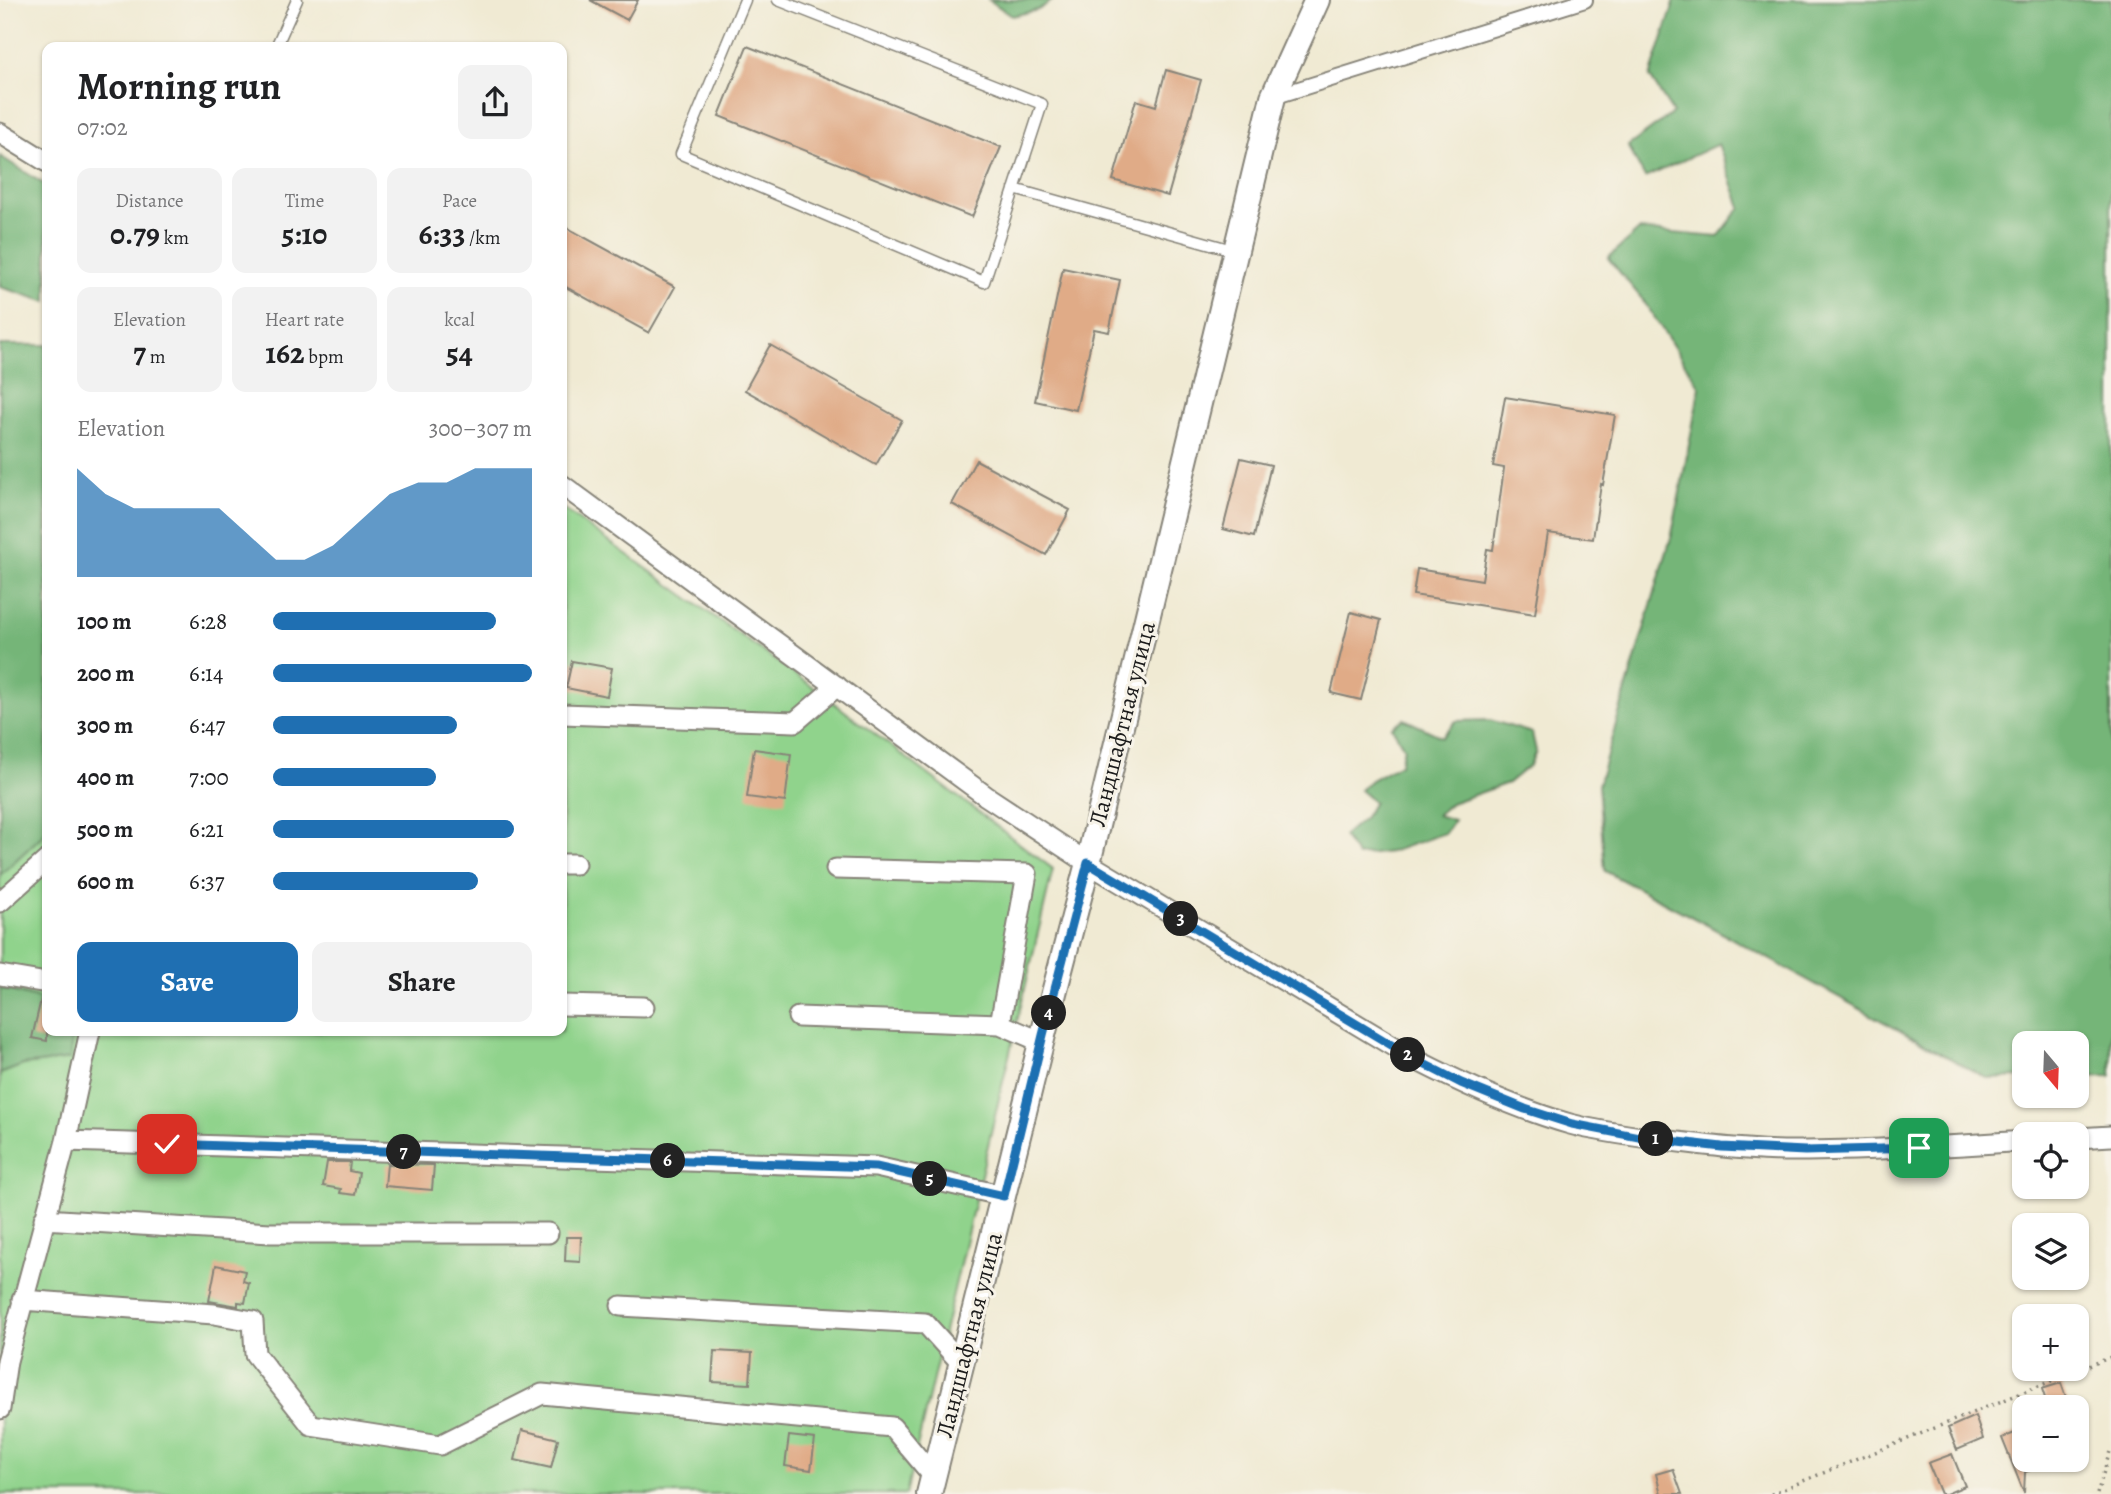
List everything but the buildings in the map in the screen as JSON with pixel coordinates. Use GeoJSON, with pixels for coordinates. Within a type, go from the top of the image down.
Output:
{"type":"FeatureCollection","features":[{"type":"Feature","properties":{"kind":"street","name":"Ландшафтная улица"},"geometry":{"type":"LineString","coordinates":[[932,1485],[1088,863],[1273,97],[1317,0]]}},
{"type":"Feature","properties":{"kind":"street"},"geometry":{"type":"LineString","coordinates":[[1273,97],[1585,0]]}},
{"type":"Feature","properties":{"kind":"street"},"geometry":{"type":"LineString","coordinates":[[0,133],[42,159]]}},
{"type":"Feature","properties":{"kind":"street"},"geometry":{"type":"LineString","coordinates":[[567,489],[986,796],[1088,863],[1418,1061],[1461,1083],[1525,1109],[1572,1124],[1644,1138],[1722,1147],[1805,1151],[2012,1142]]}},
{"type":"Feature","properties":{"kind":"street"},"geometry":{"type":"LineString","coordinates":[[567,715],[795,722],[837,686]]}},
{"type":"Feature","properties":{"kind":"street"},"geometry":{"type":"LineString","coordinates":[[0,902],[42,864]]}},
{"type":"Feature","properties":{"kind":"street"},"geometry":{"type":"LineString","coordinates":[[836,869],[1027,874],[1000,1024]]}},
{"type":"Feature","properties":{"kind":"street"},"geometry":{"type":"LineString","coordinates":[[0,975],[42,982]]}},
{"type":"Feature","properties":{"kind":"street"},"geometry":{"type":"LineString","coordinates":[[567,1005],[644,1007]]}},
{"type":"Feature","properties":{"kind":"street"},"geometry":{"type":"LineString","coordinates":[[798,1017],[1000,1024],[1042,1042]]}},
{"type":"Feature","properties":{"kind":"street"},"geometry":{"type":"LineString","coordinates":[[0,1409],[7,1361],[66,1141],[89,1036]]}},
{"type":"Feature","properties":{"kind":"street"},"geometry":{"type":"LineString","coordinates":[[2089,1137],[2111,1136]]}},
{"type":"Feature","properties":{"kind":"street"},"geometry":{"type":"LineString","coordinates":[[66,1141],[876,1167],[1004,1196]]}},
{"type":"Feature","properties":{"kind":"street"},"geometry":{"type":"LineString","coordinates":[[44,1219],[270,1233],[548,1233]]}},
{"type":"Feature","properties":{"kind":"street"},"geometry":{"type":"LineString","coordinates":[[22,1300],[214,1314],[253,1321],[255,1354],[311,1425],[440,1445],[541,1394],[892,1427],[932,1485]]}},
{"type":"Feature","properties":{"kind":"street"},"geometry":{"type":"LineString","coordinates":[[621,1306],[925,1323],[962,1364]]}},
{"type":"Feature","properties":{"kind":"lane"},"geometry":{"type":"LineString","coordinates":[[278,42],[297,0]]}},
{"type":"Feature","properties":{"kind":"lane"},"geometry":{"type":"LineString","coordinates":[[745,0],[681,154],[984,282],[1042,104],[778,0]]}},
{"type":"Feature","properties":{"kind":"lane"},"geometry":{"type":"LineString","coordinates":[[1014,190],[1236,251]]}},
{"type":"Feature","properties":{"kind":"path"},"geometry":{"type":"LineString","coordinates":[[1771,1494],[2111,1357]]}},
{"type":"Feature","properties":{"kind":"path"},"geometry":{"type":"LineString","coordinates":[[2097,1494],[2111,1448]]}},
{"type":"Feature","properties":{"kind":"green space"},"geometry":{"type":"Polygon","coordinates":[[[989,0],[1053,0],[1038,10],[1012,16],[989,0]]]}},
{"type":"Feature","properties":{"kind":"green space"},"geometry":{"type":"Polygon","coordinates":[[[1675,0],[2111,0],[2111,1076],[2090,1077],[2090,1031],[2012,1031],[2012,1077],[1986,1078],[1605,871],[1598,785],[1672,534],[1700,387],[1643,300],[1608,258],[1639,230],[1718,237],[1741,207],[1718,144],[1645,178],[1628,146],[1673,113],[1650,77],[1675,0]]]}},
{"type":"Feature","properties":{"kind":"green space"},"geometry":{"type":"Polygon","coordinates":[[[0,156],[42,183],[42,300],[0,287],[0,156]]]}},
{"type":"Feature","properties":{"kind":"green space"},"geometry":{"type":"Polygon","coordinates":[[[0,345],[42,345],[42,836],[0,875],[0,345]]]}},
{"type":"Feature","properties":{"kind":"green space"},"geometry":{"type":"Polygon","coordinates":[[[567,512],[817,690],[1053,869],[906,1494],[0,1494],[0,1074],[23,1065],[70,1059],[72,1036],[567,1036],[567,512]]]}},
{"type":"Feature","properties":{"kind":"green space"},"geometry":{"type":"Polygon","coordinates":[[[1404,719],[1442,737],[1456,721],[1490,720],[1532,733],[1536,751],[1530,765],[1508,783],[1451,803],[1437,815],[1454,820],[1445,833],[1390,852],[1357,856],[1343,836],[1365,817],[1374,802],[1360,790],[1371,780],[1400,764],[1404,748],[1392,727],[1404,719]]]}},
{"type":"Feature","properties":{"kind":"green space"},"geometry":{"type":"Polygon","coordinates":[[[42,836],[42,1000],[0,987],[0,875],[42,836]]]}},
{"type":"Feature","properties":{"kind":"green space"},"geometry":{"type":"Polygon","coordinates":[[[0,988],[42,1000],[42,1036],[72,1036],[70,1059],[23,1065],[0,1074],[0,988]]]}},
{"type":"Feature","properties":{"kind":"route"},"geometry":{"type":"LineString","coordinates":[[167,1144],[876,1167],[1004,1196],[1088,863],[1418,1061],[1461,1083],[1525,1109],[1572,1124],[1644,1138],[1722,1147],[1805,1151],[1919,1148]]}}]}
